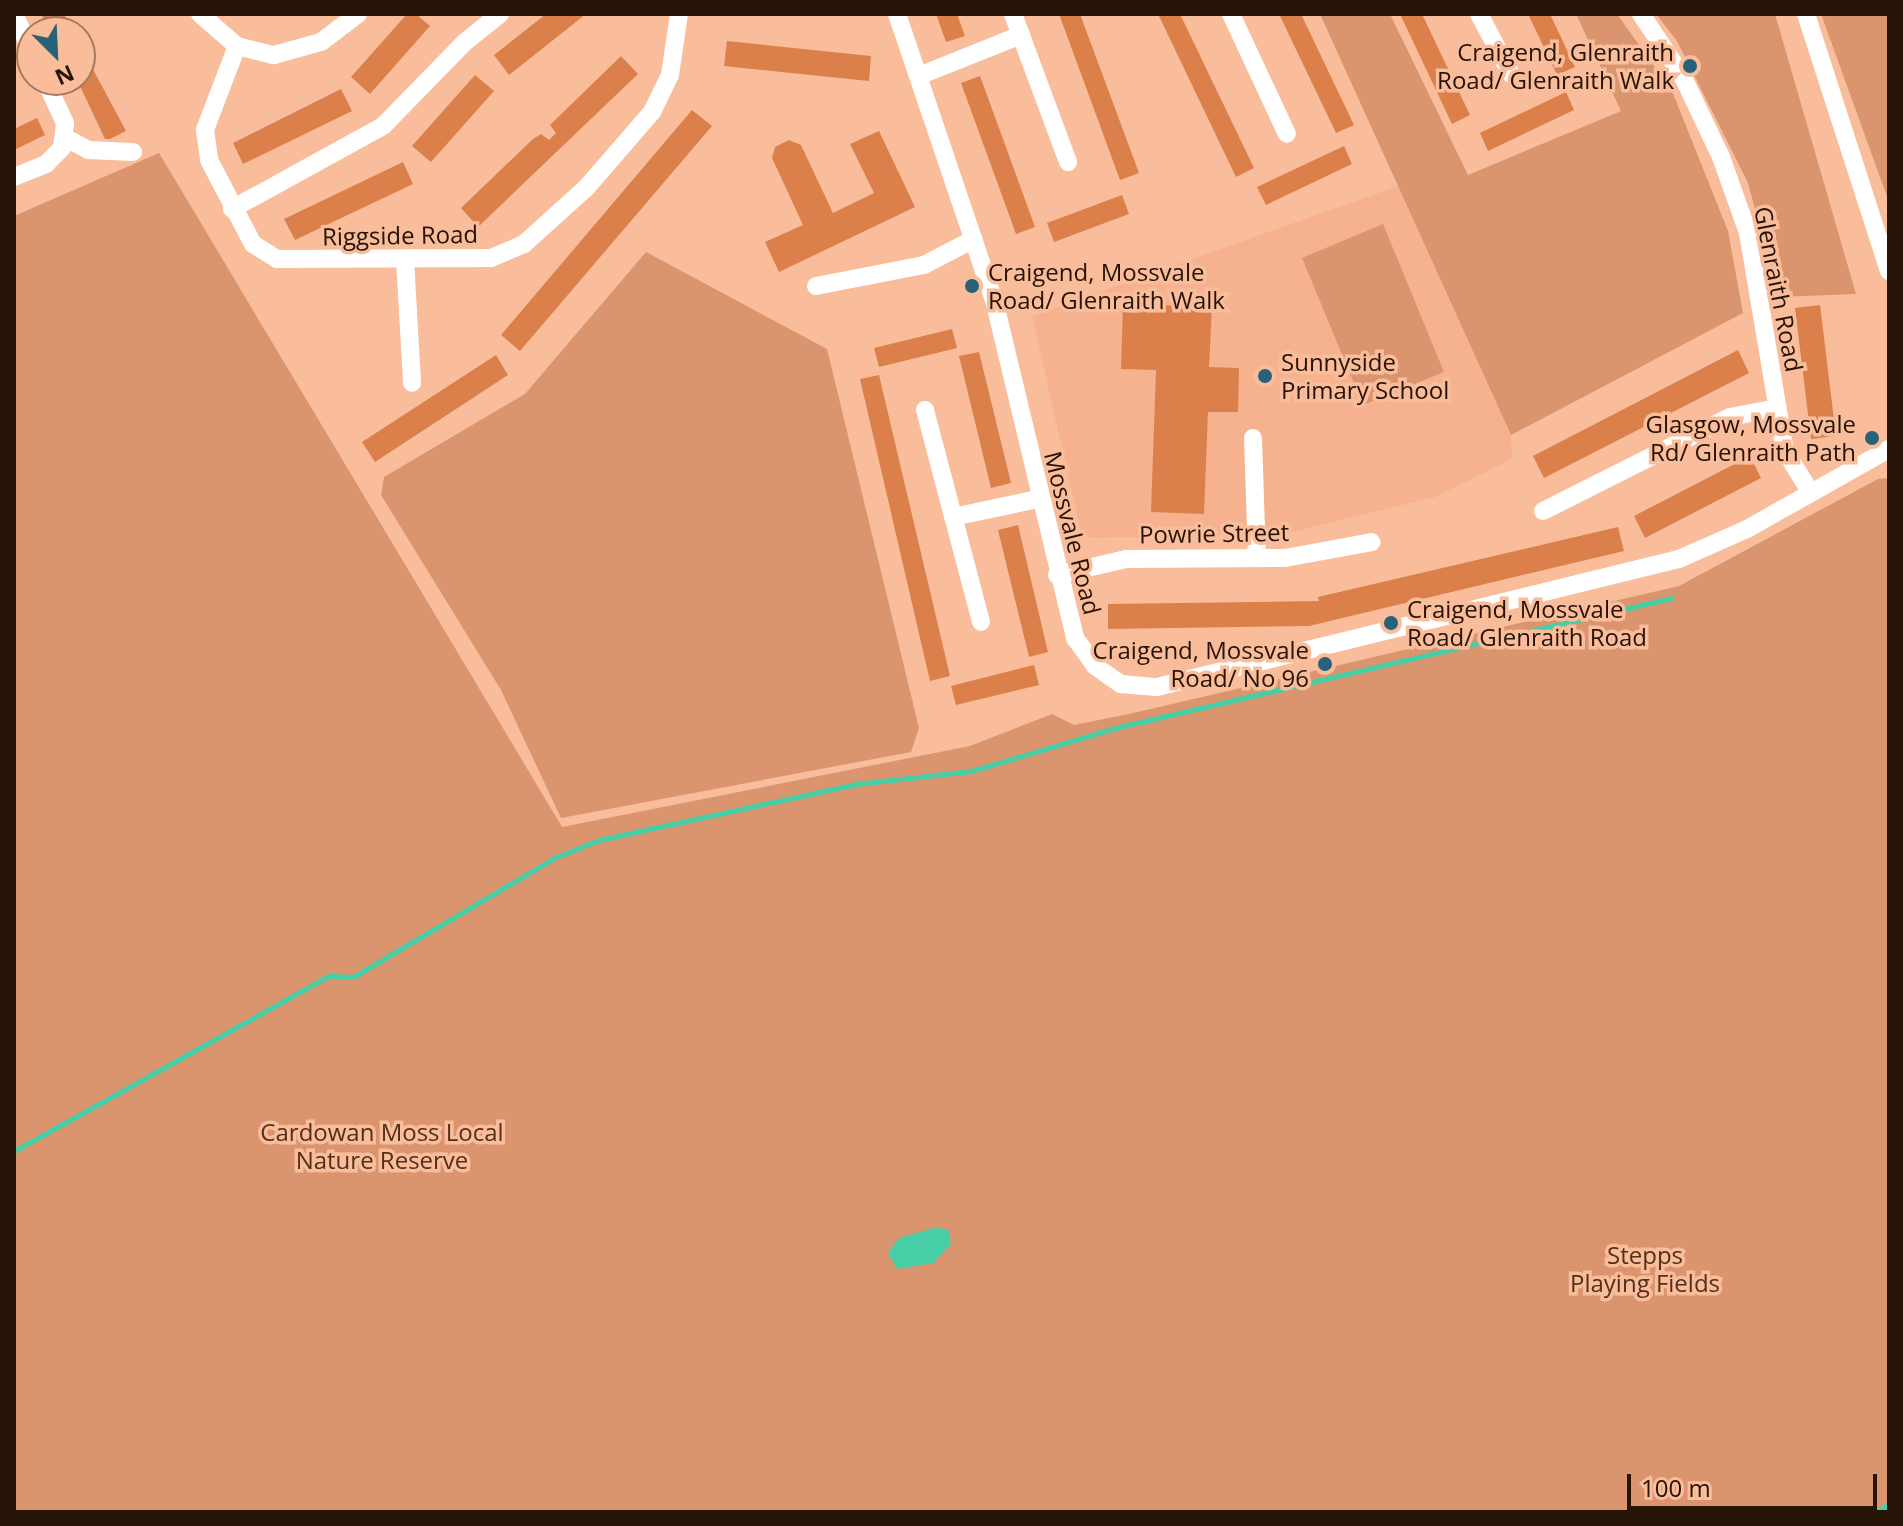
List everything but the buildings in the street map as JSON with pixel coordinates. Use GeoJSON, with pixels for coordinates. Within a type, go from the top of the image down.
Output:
{"type":"FeatureCollection","features":[{"type":"Feature","properties":{"kind":"street"},"geometry":{"type":"LineString","coordinates":[[200,14],[237,46],[257,54],[292,54],[321,42],[358,14]]}},
{"type":"Feature","properties":{"kind":"street"},"geometry":{"type":"LineString","coordinates":[[232,209],[383,126],[500,14]]}},
{"type":"Feature","properties":{"kind":"street","name":"Riggside Road"},"geometry":{"type":"LineString","coordinates":[[237,46],[205,130],[209,160],[253,244],[277,259],[491,258],[524,244],[577,197],[652,112],[670,75],[679,14]]}},
{"type":"Feature","properties":{"kind":"street","name":"Mossvale Road"},"geometry":{"type":"LineString","coordinates":[[897,14],[921,75],[994,300],[1038,499],[1075,638],[1095,666],[1121,684],[1157,687],[1679,559],[1811,493],[1889,449]]}},
{"type":"Feature","properties":{"kind":"street"},"geometry":{"type":"LineString","coordinates":[[1013,14],[1068,162]]}},
{"type":"Feature","properties":{"kind":"street"},"geometry":{"type":"LineString","coordinates":[[1231,14],[1287,134]]}},
{"type":"Feature","properties":{"kind":"street"},"geometry":{"type":"LineString","coordinates":[[1479,14],[1511,74]]}},
{"type":"Feature","properties":{"kind":"street","name":"Glenraith Road"},"geometry":{"type":"LineString","coordinates":[[1641,14],[1683,77],[1721,157],[1748,233],[1785,451],[1811,493]]}},
{"type":"Feature","properties":{"kind":"street"},"geometry":{"type":"LineString","coordinates":[[1806,14],[1889,271]]}},
{"type":"Feature","properties":{"kind":"street"},"geometry":{"type":"LineString","coordinates":[[921,75],[1021,35]]}},
{"type":"Feature","properties":{"kind":"street"},"geometry":{"type":"LineString","coordinates":[[14,177],[46,164],[62,148],[65,123],[52,96]]}},
{"type":"Feature","properties":{"kind":"street"},"geometry":{"type":"LineString","coordinates":[[64,137],[88,150],[133,152]]}},
{"type":"Feature","properties":{"kind":"street"},"geometry":{"type":"LineString","coordinates":[[816,286],[924,265],[974,239]]}},
{"type":"Feature","properties":{"kind":"street"},"geometry":{"type":"LineString","coordinates":[[405,260],[412,383]]}},
{"type":"Feature","properties":{"kind":"street"},"geometry":{"type":"LineString","coordinates":[[1543,511],[1730,417],[1777,408]]}},
{"type":"Feature","properties":{"kind":"street"},"geometry":{"type":"LineString","coordinates":[[925,410],[981,622]]}},
{"type":"Feature","properties":{"kind":"street"},"geometry":{"type":"LineString","coordinates":[[1253,438],[1257,558]]}},
{"type":"Feature","properties":{"kind":"street"},"geometry":{"type":"LineString","coordinates":[[953,517],[1038,499]]}},
{"type":"Feature","properties":{"kind":"street","name":"Powrie Street"},"geometry":{"type":"LineString","coordinates":[[1057,575],[1126,559],[1257,558],[1372,542]]}},
{"type":"Feature","properties":{"kind":"shaded area","name":"Sunnyside Primary School"},"geometry":{"type":"Polygon","coordinates":[[[1398,186],[1511,435],[1512,459],[1435,497],[1288,533],[1091,538],[1081,532],[1032,316],[1398,186]]]}},
{"type":"Feature","properties":{"kind":"shaded area"},"geometry":{"type":"Polygon","coordinates":[[[934,1228],[948,1229],[951,1244],[933,1263],[897,1269],[888,1253],[899,1238],[934,1228]]]}},
{"type":"Feature","properties":{"kind":"green space"},"geometry":{"type":"Polygon","coordinates":[[[1320,14],[1390,14],[1468,175],[1621,111],[1576,14],[1617,14],[1672,91],[1728,231],[1743,313],[1511,435],[1320,14]]]}},
{"type":"Feature","properties":{"kind":"green space"},"geometry":{"type":"Polygon","coordinates":[[[1656,14],[1775,14],[1856,294],[1778,297],[1748,183],[1677,41],[1656,14]]]}},
{"type":"Feature","properties":{"kind":"green space"},"geometry":{"type":"Polygon","coordinates":[[[1821,14],[1889,14],[1889,202],[1821,14]]]}},
{"type":"Feature","properties":{"kind":"green space","name":"Cardowan Moss Local Nature Reserve"},"geometry":{"type":"Polygon","coordinates":[[[159,153],[562,827],[970,746],[1052,714],[1074,725],[1129,714],[1679,586],[1878,479],[1889,478],[1889,1512],[14,1512],[14,216],[159,153]]]}},
{"type":"Feature","properties":{"kind":"green space"},"geometry":{"type":"Polygon","coordinates":[[[1383,224],[1444,372],[1363,405],[1302,258],[1383,224]]]}},
{"type":"Feature","properties":{"kind":"green space"},"geometry":{"type":"Polygon","coordinates":[[[646,252],[827,349],[919,728],[911,752],[561,818],[501,690],[381,495],[384,477],[525,394],[646,252]]]}},
{"type":"Feature","properties":{"kind":"waterway"},"geometry":{"type":"LineString","coordinates":[[14,1151],[329,976],[353,977],[554,858],[599,840],[856,784],[971,771],[1119,727],[1671,598]]}},
{"type":"Feature","properties":{"kind":"waterway"},"geometry":{"type":"LineString","coordinates":[[1876,1512],[1889,1504]]}},
{"type":"Feature","properties":{"kind":"place","name":"Craigend, Glenraith Road/ Glenraith Walk"},"geometry":{"type":"Point","coordinates":[1690,66]}},
{"type":"Feature","properties":{"kind":"place","name":"Craigend, Mossvale Road/ Glenraith Walk"},"geometry":{"type":"Point","coordinates":[972,286]}},
{"type":"Feature","properties":{"kind":"place","name":"Sunnyside Primary School"},"geometry":{"type":"Point","coordinates":[1265,376]}},
{"type":"Feature","properties":{"kind":"place","name":"Glasgow, Mossvale Rd/ Glenraith Path"},"geometry":{"type":"Point","coordinates":[1872,438]}},
{"type":"Feature","properties":{"kind":"place","name":"Craigend, Mossvale Road/ Glenraith Road"},"geometry":{"type":"Point","coordinates":[1391,623]}},
{"type":"Feature","properties":{"kind":"place","name":"Craigend, Mossvale Road/ No 96"},"geometry":{"type":"Point","coordinates":[1325,664]}},
{"type":"Feature","properties":{"kind":"park label","name":"Stepps Playing Fields"},"geometry":{"type":"Point","coordinates":[1645,1269]}}]}
